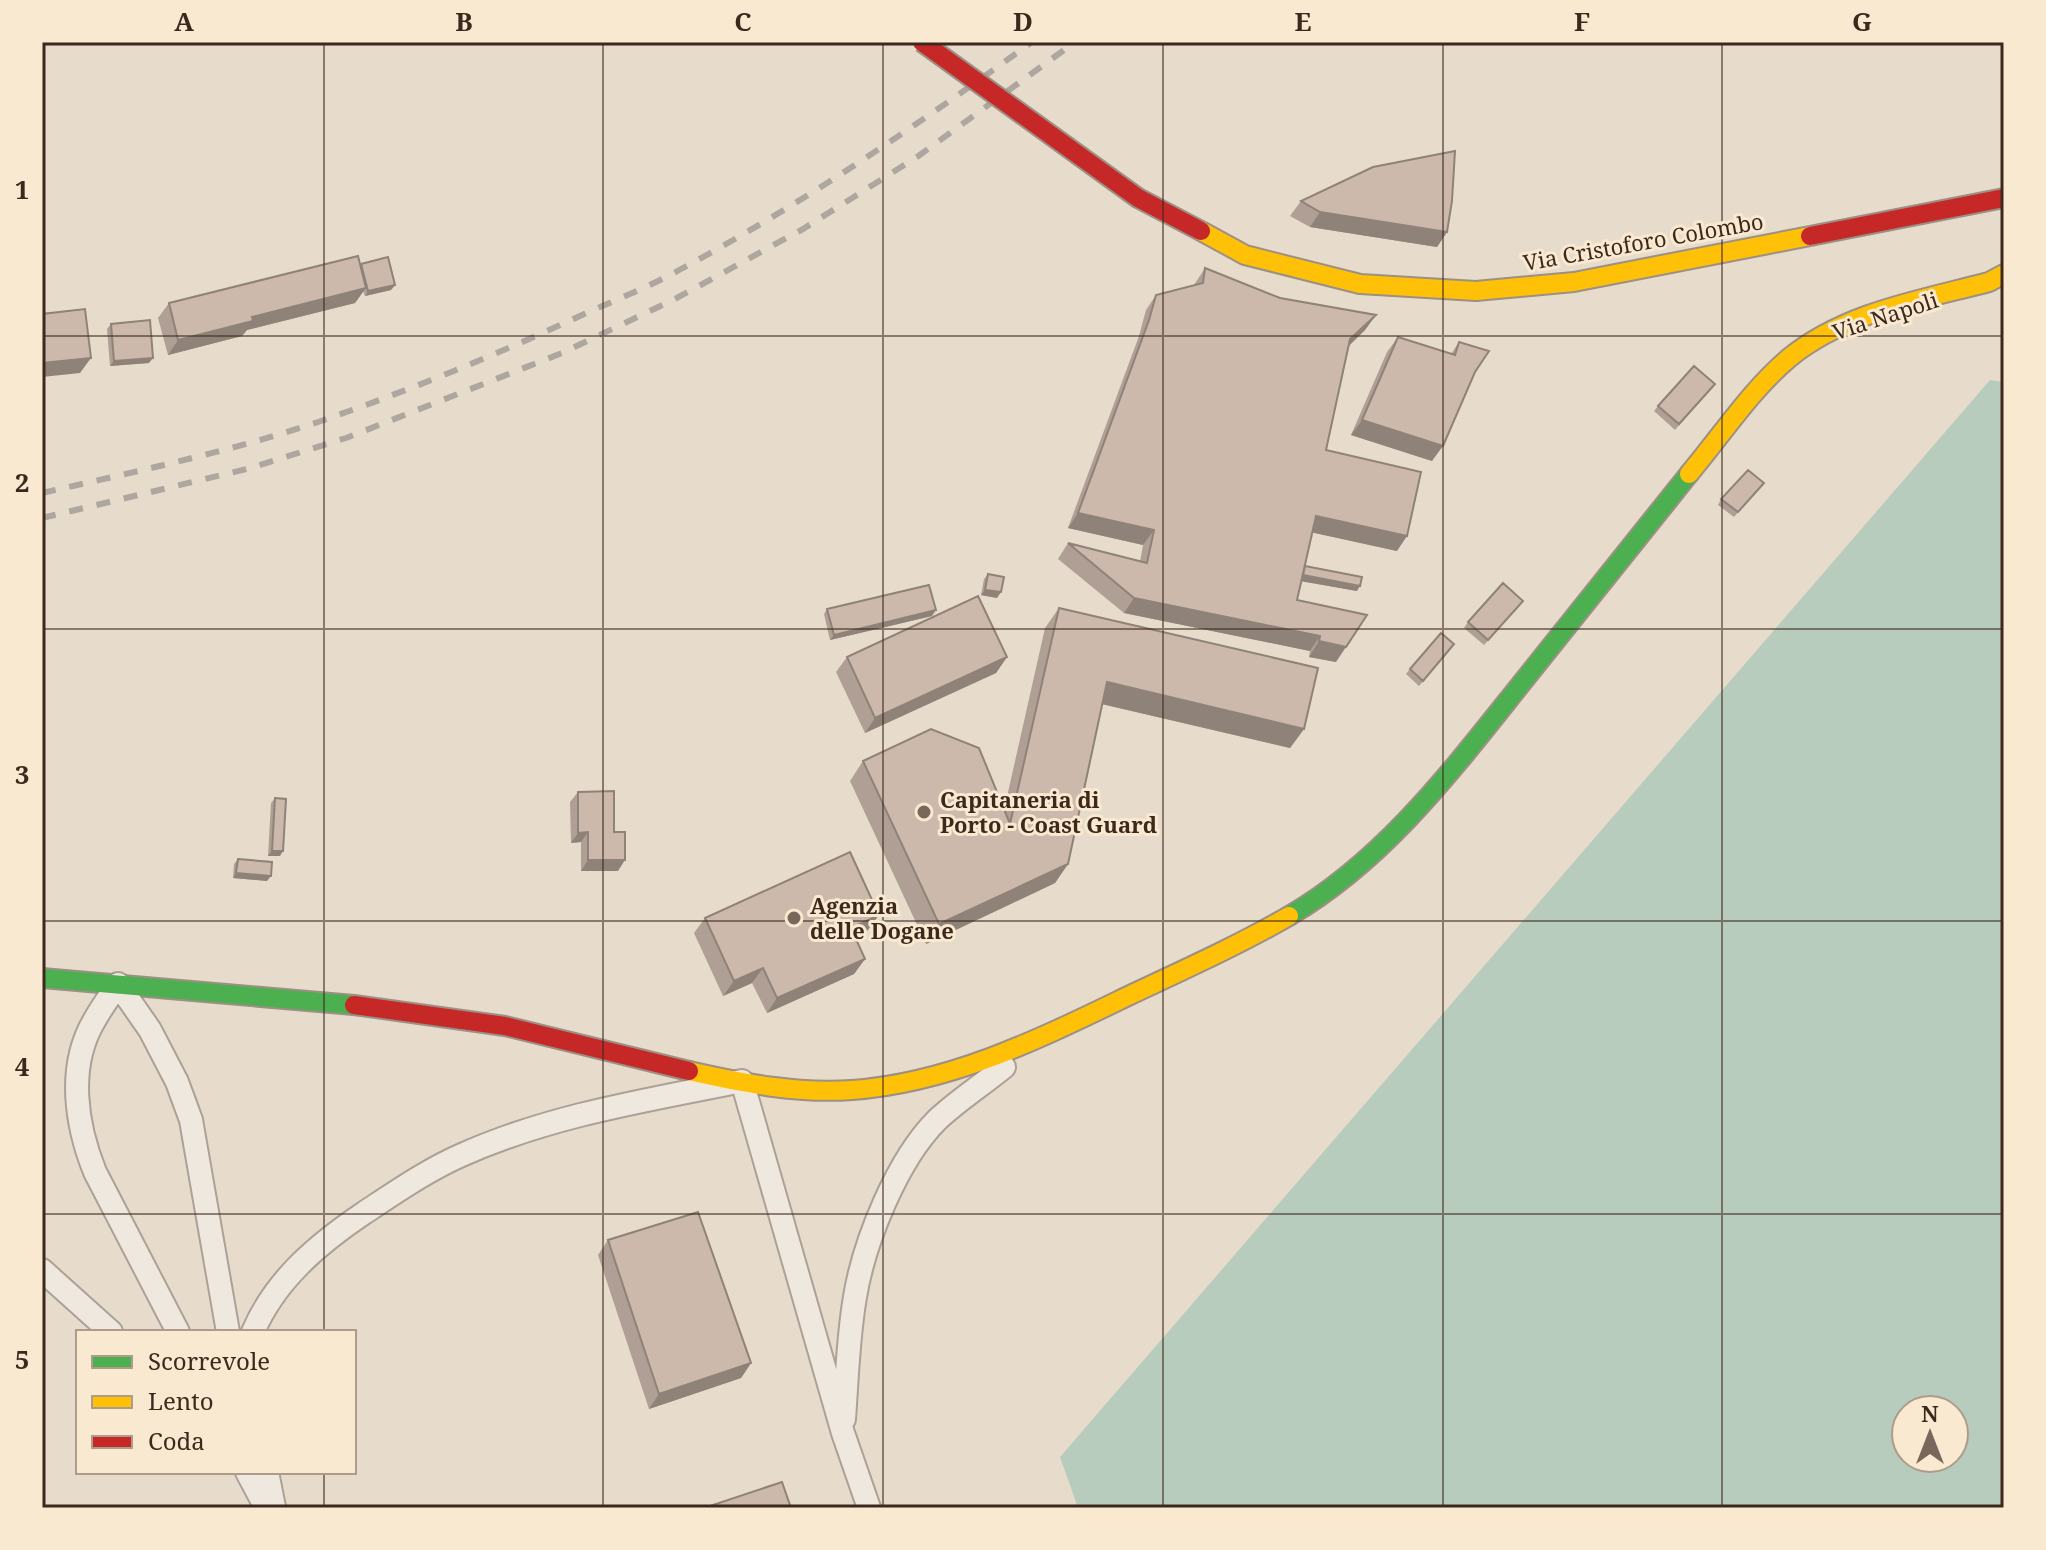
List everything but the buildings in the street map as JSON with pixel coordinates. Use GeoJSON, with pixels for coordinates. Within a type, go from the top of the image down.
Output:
{"type":"FeatureCollection","features":[{"type":"Feature","properties":{"kind":"street","name":"Via Cristoforo Colombo"},"geometry":{"type":"LineString","coordinates":[[922,42],[1138,198],[1245,255],[1360,284],[1476,291],[1574,282],[2004,198]]}},
{"type":"Feature","properties":{"kind":"street","name":"Via Napoli"},"geometry":{"type":"LineString","coordinates":[[42,978],[395,1009],[496,1025],[742,1081],[804,1088],[849,1090],[894,1084],[941,1074],[1037,1042],[1279,921],[1321,896],[1362,862],[1441,783],[1715,443],[1796,352],[1829,332],[1861,318],[1999,279]]}},
{"type":"Feature","properties":{"kind":"lane"},"geometry":{"type":"LineString","coordinates":[[177,1330],[95,1172],[84,1144],[78,1110],[77,1083],[82,1049],[92,1022],[118,984],[150,1030],[177,1082],[191,1120],[228,1330]]}},
{"type":"Feature","properties":{"kind":"lane"},"geometry":{"type":"LineString","coordinates":[[843,1433],[855,1297],[878,1223],[898,1177],[937,1120],[1037,1042]]}},
{"type":"Feature","properties":{"kind":"lane"},"geometry":{"type":"LineString","coordinates":[[254,1330],[272,1295],[304,1260],[344,1227],[403,1187],[462,1154],[523,1131],[592,1112],[742,1081],[843,1433],[869,1508]]}},
{"type":"Feature","properties":{"kind":"lane"},"geometry":{"type":"LineString","coordinates":[[42,1270],[109,1330]]}},
{"type":"Feature","properties":{"kind":"lane"},"geometry":{"type":"LineString","coordinates":[[248,1474],[266,1508]]}},
{"type":"Feature","properties":{"kind":"lane"},"geometry":{"type":"LineString","coordinates":[[267,1474],[274,1508]]}},
{"type":"Feature","properties":{"kind":"shaded area"},"geometry":{"type":"Polygon","coordinates":[[[1990,380],[2004,382],[2004,1508],[1078,1508],[1060,1457],[1990,380]]]}},
{"type":"Feature","properties":{"kind":"railway"},"geometry":{"type":"LineString","coordinates":[[42,493],[215,452],[318,422],[452,372],[644,288],[727,244],[816,190],[1032,42]]}},
{"type":"Feature","properties":{"kind":"railway"},"geometry":{"type":"LineString","coordinates":[[42,518],[247,469],[346,438],[562,353],[675,299],[803,229],[917,157],[1075,42]]}},
{"type":"Feature","properties":{"kind":"traffic: fast"},"geometry":{"type":"LineString","coordinates":[[1289,916],[1356,868],[1416,811],[1689,474]]}},
{"type":"Feature","properties":{"kind":"traffic: fast"},"geometry":{"type":"LineString","coordinates":[[42,978],[354,1005]]}},
{"type":"Feature","properties":{"kind":"traffic: slow"},"geometry":{"type":"LineString","coordinates":[[1201,231],[1245,255],[1360,284],[1476,291],[1574,282],[1810,236]]}},
{"type":"Feature","properties":{"kind":"traffic: slow"},"geometry":{"type":"LineString","coordinates":[[1689,474],[1762,384],[1811,342],[1859,318],[1989,282],[2004,274]]}},
{"type":"Feature","properties":{"kind":"traffic: slow"},"geometry":{"type":"LineString","coordinates":[[689,1071],[790,1089],[831,1091],[888,1086],[959,1069],[1060,1028],[1209,958],[1289,916]]}},
{"type":"Feature","properties":{"kind":"traffic: jam"},"geometry":{"type":"LineString","coordinates":[[922,42],[1138,198],[1201,231]]}},
{"type":"Feature","properties":{"kind":"traffic: jam"},"geometry":{"type":"LineString","coordinates":[[1810,236],[2004,198]]}},
{"type":"Feature","properties":{"kind":"traffic: jam"},"geometry":{"type":"LineString","coordinates":[[354,1005],[505,1026],[689,1071]]}},
{"type":"Feature","properties":{"kind":"place","name":"Capitaneria di Porto - Coast Guard"},"geometry":{"type":"Point","coordinates":[924,812]}},
{"type":"Feature","properties":{"kind":"place","name":"Agenzia delle Dogane"},"geometry":{"type":"Point","coordinates":[794,918]}}]}
